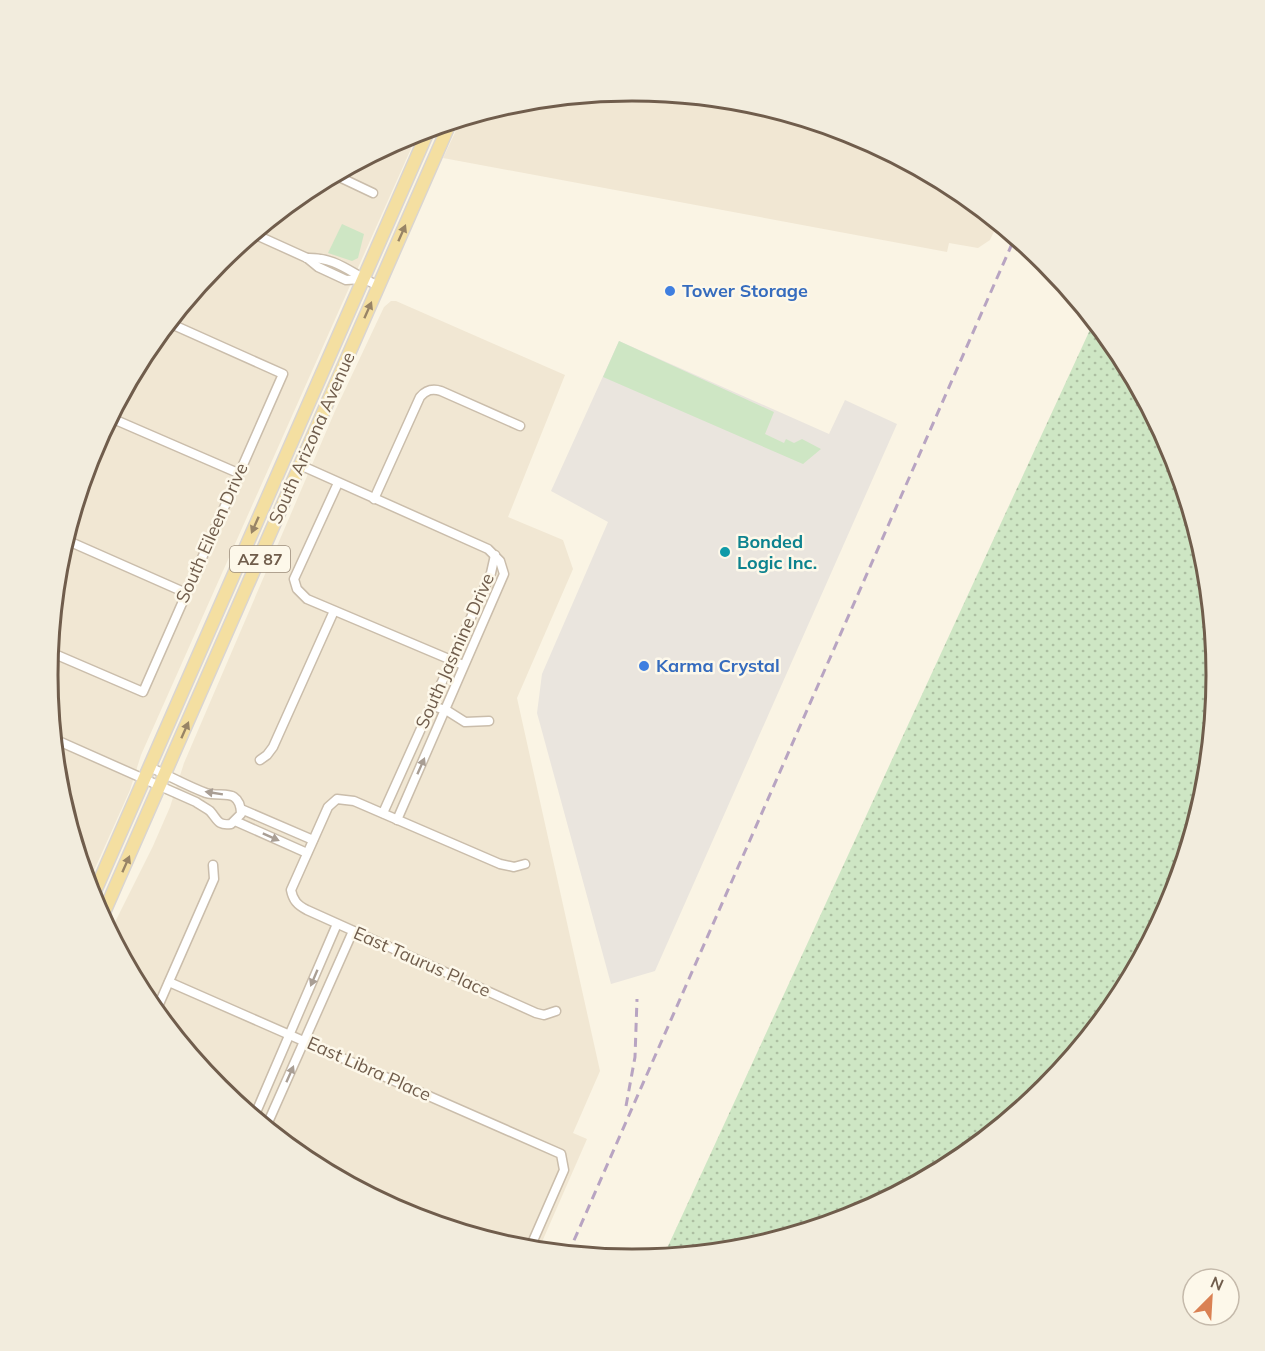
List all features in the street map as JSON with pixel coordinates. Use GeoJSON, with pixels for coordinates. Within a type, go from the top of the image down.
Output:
{"type":"FeatureCollection","features":[{"type":"Feature","properties":{"kind":"main road","name":"South Arizona Avenue"},"geometry":{"type":"LineString","coordinates":[[107,906],[446,133]]}},
{"type":"Feature","properties":{"kind":"main road","name":"South Arizona Avenue"},"geometry":{"type":"LineString","coordinates":[[98,884],[424,141]]}},
{"type":"Feature","properties":{"kind":"street"},"geometry":{"type":"LineString","coordinates":[[344,179],[373,193]]}},
{"type":"Feature","properties":{"kind":"street"},"geometry":{"type":"LineString","coordinates":[[262,238],[307,258],[322,258],[379,286]]}},
{"type":"Feature","properties":{"kind":"street","name":"South Eileen Drive"},"geometry":{"type":"LineString","coordinates":[[59,656],[143,692],[283,374],[179,324]]}},
{"type":"Feature","properties":{"kind":"street"},"geometry":{"type":"LineString","coordinates":[[374,499],[420,396],[429,390],[441,391],[520,426]]}},
{"type":"Feature","properties":{"kind":"street"},"geometry":{"type":"LineString","coordinates":[[119,420],[238,473]]}},
{"type":"Feature","properties":{"kind":"street"},"geometry":{"type":"LineString","coordinates":[[300,465],[488,549],[495,555]]}},
{"type":"Feature","properties":{"kind":"street"},"geometry":{"type":"LineString","coordinates":[[338,483],[294,579],[297,590],[308,599],[334,611],[463,666]]}},
{"type":"Feature","properties":{"kind":"street"},"geometry":{"type":"LineString","coordinates":[[74,544],[186,593]]}},
{"type":"Feature","properties":{"kind":"street","name":"South Jasmine Drive"},"geometry":{"type":"LineString","coordinates":[[383,813],[491,573],[495,555]]}},
{"type":"Feature","properties":{"kind":"street","name":"South Jasmine Drive"},"geometry":{"type":"LineString","coordinates":[[397,820],[504,574],[500,561],[495,555]]}},
{"type":"Feature","properties":{"kind":"street"},"geometry":{"type":"LineString","coordinates":[[260,760],[273,747],[334,611]]}},
{"type":"Feature","properties":{"kind":"street"},"geometry":{"type":"LineString","coordinates":[[432,706],[446,710],[465,722],[489,721]]}},
{"type":"Feature","properties":{"kind":"street"},"geometry":{"type":"LineString","coordinates":[[62,742],[147,772],[163,780],[210,811],[218,822],[227,825],[241,814],[241,809],[234,797],[206,793],[163,780]]}},
{"type":"Feature","properties":{"kind":"street"},"geometry":{"type":"LineString","coordinates":[[235,821],[307,853],[328,807],[337,799],[354,801],[500,864],[514,867],[525,864]]}},
{"type":"Feature","properties":{"kind":"street"},"geometry":{"type":"LineString","coordinates":[[241,809],[313,840]]}},
{"type":"Feature","properties":{"kind":"street","name":"East Taurus Place"},"geometry":{"type":"LineString","coordinates":[[307,853],[291,890],[298,905],[536,1013],[544,1015],[556,1011]]}},
{"type":"Feature","properties":{"kind":"street"},"geometry":{"type":"LineString","coordinates":[[160,1001],[214,879],[213,865]]}},
{"type":"Feature","properties":{"kind":"street"},"geometry":{"type":"LineString","coordinates":[[258,1110],[337,924]]}},
{"type":"Feature","properties":{"kind":"street"},"geometry":{"type":"LineString","coordinates":[[269,1120],[353,931]]}},
{"type":"Feature","properties":{"kind":"street","name":"East Libra Place"},"geometry":{"type":"LineString","coordinates":[[169,982],[561,1154],[564,1170],[534,1240]]}},
{"type":"Feature","properties":{"kind":"shaded area"},"geometry":{"type":"Polygon","coordinates":[[[632,101],[707,106],[781,121],[852,145],[920,178],[995,230],[990,240],[978,248],[949,243],[947,252],[443,158],[457,129],[521,113],[558,106],[632,101]]]}},
{"type":"Feature","properties":{"kind":"shaded area"},"geometry":{"type":"Polygon","coordinates":[[[413,145],[141,755],[130,790],[93,872],[78,824],[63,750],[58,676],[63,601],[70,564],[78,527],[102,456],[135,388],[155,357],[201,297],[227,270],[283,220],[314,198],[346,178],[413,145]]]}},
{"type":"Feature","properties":{"kind":"shaded area"},"geometry":{"type":"Polygon","coordinates":[[[391,301],[396,301],[565,375],[508,517],[563,540],[573,569],[517,698],[600,1071],[573,1133],[587,1139],[542,1242],[484,1230],[413,1206],[345,1173],[283,1131],[227,1081],[177,1025],[135,962],[115,922],[153,846],[170,807],[184,763],[335,411],[384,307],[391,301]]]}},
{"type":"Feature","properties":{"kind":"shaded area"},"geometry":{"type":"Polygon","coordinates":[[[619,341],[829,434],[845,400],[897,424],[655,971],[611,984],[537,713],[542,674],[608,522],[551,491],[619,341]]]}},
{"type":"Feature","properties":{"kind":"green space"},"geometry":{"type":"Polygon","coordinates":[[[342,224],[364,234],[358,258],[352,261],[328,253],[342,224]]]}},
{"type":"Feature","properties":{"kind":"green space"},"geometry":{"type":"Polygon","coordinates":[[[1090,329],[1130,388],[1163,456],[1187,527],[1202,601],[1206,676],[1202,750],[1187,824],[1163,895],[1130,963],[1088,1025],[1038,1081],[982,1131],[919,1173],[852,1206],[781,1230],[707,1245],[667,1248],[1090,329]]]}},
{"type":"Feature","properties":{"kind":"green space"},"geometry":{"type":"Polygon","coordinates":[[[619,341],[774,412],[765,434],[784,443],[786,439],[794,443],[802,439],[821,449],[803,464],[603,377],[619,341]]]}},
{"type":"Feature","properties":{"kind":"railway"},"geometry":{"type":"LineString","coordinates":[[571,1246],[1012,245]]}},
{"type":"Feature","properties":{"kind":"railway"},"geometry":{"type":"LineString","coordinates":[[626,1106],[635,1057],[637,999]]}},
{"type":"Feature","properties":{"kind":"place","name":"Tower Storage"},"geometry":{"type":"Point","coordinates":[670,291]}},
{"type":"Feature","properties":{"kind":"place","name":"Bonded Logic Inc."},"geometry":{"type":"Point","coordinates":[725,552]}},
{"type":"Feature","properties":{"kind":"place","name":"Karma Crystal"},"geometry":{"type":"Point","coordinates":[644,666]}}]}
